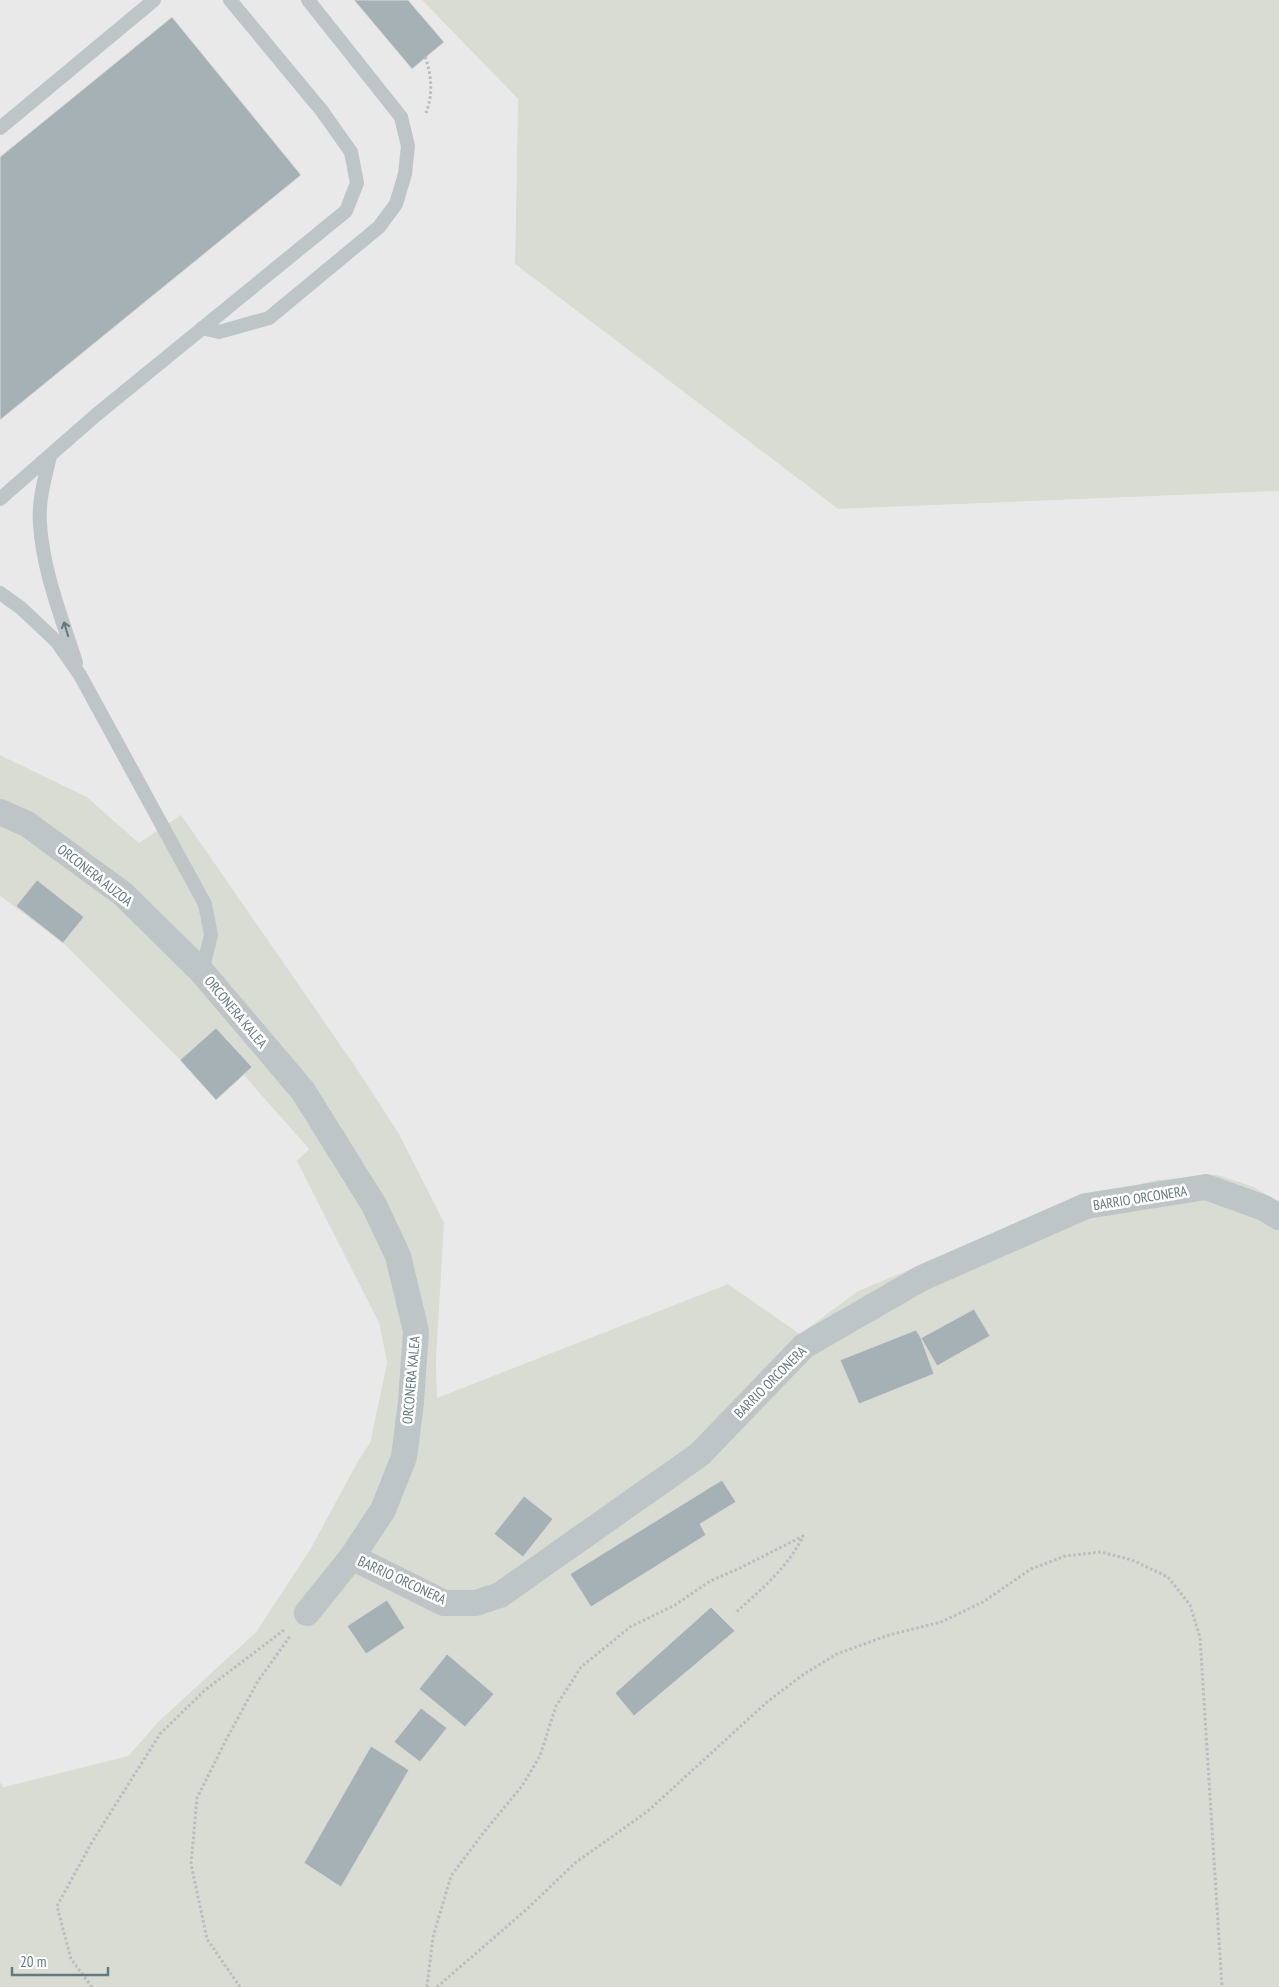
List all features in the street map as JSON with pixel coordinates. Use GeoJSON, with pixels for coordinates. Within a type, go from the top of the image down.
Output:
{"type":"FeatureCollection","features":[{"type":"Feature","properties":{"kind":"street","name":"ORCONERA AUZOA"},"geometry":{"type":"LineString","coordinates":[[0,812],[27,824],[123,894],[202,972]]}},
{"type":"Feature","properties":{"kind":"street","name":"ORCONERA KALEA"},"geometry":{"type":"LineString","coordinates":[[202,972],[303,1091],[374,1205],[398,1256],[416,1331],[411,1402],[404,1457],[383,1510],[352,1557],[307,1614]]}},
{"type":"Feature","properties":{"kind":"street","name":"BARRIO ORCONERA"},"geometry":{"type":"LineString","coordinates":[[352,1557],[444,1604],[476,1603],[500,1595],[700,1454],[804,1346],[922,1278],[1086,1206],[1206,1188],[1264,1208],[1279,1217]]}},
{"type":"Feature","properties":{"kind":"lane"},"geometry":{"type":"LineString","coordinates":[[0,128],[154,0]]}},
{"type":"Feature","properties":{"kind":"lane"},"geometry":{"type":"LineString","coordinates":[[0,499],[96,415],[346,211],[356,183],[351,152],[322,111],[230,0]]}},
{"type":"Feature","properties":{"kind":"lane"},"geometry":{"type":"LineString","coordinates":[[202,328],[219,332],[269,318],[379,227],[396,204],[405,174],[408,146],[401,117],[308,0]]}},
{"type":"Feature","properties":{"kind":"lane"},"geometry":{"type":"LineString","coordinates":[[50,456],[42,485],[39,523],[45,562],[80,675]]}},
{"type":"Feature","properties":{"kind":"lane"},"geometry":{"type":"LineString","coordinates":[[0,593],[21,608],[57,642],[80,675],[205,904],[211,935],[202,972]]}},
{"type":"Feature","properties":{"kind":"path"},"geometry":{"type":"LineString","coordinates":[[408,146],[420,126],[429,105],[430,68],[425,58]]}},
{"type":"Feature","properties":{"kind":"path"},"geometry":{"type":"LineString","coordinates":[[427,1987],[433,1937],[451,1876],[522,1786],[540,1756],[556,1706],[581,1667],[630,1627],[675,1605],[710,1581],[802,1536],[796,1551],[752,1598],[735,1613]]}},
{"type":"Feature","properties":{"kind":"path"},"geometry":{"type":"LineString","coordinates":[[437,1987],[527,1909],[575,1863],[648,1811],[768,1702],[804,1674],[837,1654],[889,1635],[941,1622],[983,1602],[1031,1569],[1065,1556],[1101,1552],[1132,1560],[1168,1577],[1190,1605],[1200,1637],[1222,1987]]}},
{"type":"Feature","properties":{"kind":"path"},"geometry":{"type":"LineString","coordinates":[[92,1987],[71,1959],[58,1906],[92,1842],[160,1734],[205,1690],[307,1614]]}},
{"type":"Feature","properties":{"kind":"path"},"geometry":{"type":"LineString","coordinates":[[240,1987],[207,1939],[191,1864],[197,1798],[258,1681],[307,1614]]}},
{"type":"Feature","properties":{"kind":"shaded area"},"geometry":{"type":"Polygon","coordinates":[[[0,0],[422,0],[518,99],[515,264],[838,509],[1279,491],[1279,1203],[1217,1175],[1156,1180],[1073,1201],[858,1291],[800,1334],[728,1284],[437,1399],[436,1357],[398,1132],[357,1069],[180,816],[139,843],[87,797],[0,755],[0,0]]]}},
{"type":"Feature","properties":{"kind":"shaded area"},"geometry":{"type":"Polygon","coordinates":[[[422,0],[1279,0],[1279,491],[838,509],[515,264],[518,99],[422,0]]]}},
{"type":"Feature","properties":{"kind":"shaded area"},"geometry":{"type":"Polygon","coordinates":[[[0,755],[87,797],[139,843],[181,815],[357,1069],[398,1132],[444,1223],[436,1357],[437,1398],[728,1284],[800,1334],[858,1291],[1073,1201],[1156,1180],[1217,1175],[1254,1187],[1279,1203],[1279,1987],[0,1987],[0,1782],[3,1787],[128,1756],[159,1721],[256,1632],[311,1548],[359,1459],[370,1443],[387,1363],[379,1323],[297,1161],[309,1149],[244,1075],[216,1100],[180,1060],[63,943],[0,896],[0,755]]]}},
{"type":"Feature","properties":{"kind":"shaded area"},"geometry":{"type":"Polygon","coordinates":[[[0,896],[63,943],[180,1060],[216,1099],[244,1074],[309,1149],[298,1161],[379,1323],[387,1363],[370,1443],[359,1459],[311,1548],[256,1632],[159,1721],[128,1756],[2,1787],[0,1782],[0,896]]]}},
{"type":"Feature","properties":{"kind":"building"},"geometry":{"type":"Polygon","coordinates":[[[354,0],[408,0],[444,42],[412,69],[354,0]]]}},
{"type":"Feature","properties":{"kind":"building"},"geometry":{"type":"Polygon","coordinates":[[[172,17],[301,175],[0,420],[0,157],[172,17]]]}},
{"type":"Feature","properties":{"kind":"building"},"geometry":{"type":"Polygon","coordinates":[[[37,880],[84,917],[63,943],[16,906],[37,880]]]}},
{"type":"Feature","properties":{"kind":"building"},"geometry":{"type":"Polygon","coordinates":[[[216,1028],[252,1067],[216,1100],[180,1060],[216,1028]]]}},
{"type":"Feature","properties":{"kind":"building"},"geometry":{"type":"Polygon","coordinates":[[[974,1309],[990,1336],[937,1366],[921,1338],[974,1309]]]}},
{"type":"Feature","properties":{"kind":"building"},"geometry":{"type":"Polygon","coordinates":[[[916,1330],[921,1338],[934,1374],[859,1404],[840,1360],[916,1330]]]}},
{"type":"Feature","properties":{"kind":"building"},"geometry":{"type":"Polygon","coordinates":[[[722,1480],[736,1502],[700,1524],[706,1535],[591,1607],[570,1574],[722,1480]]]}},
{"type":"Feature","properties":{"kind":"building"},"geometry":{"type":"Polygon","coordinates":[[[524,1496],[553,1519],[523,1557],[494,1534],[524,1496]]]}},
{"type":"Feature","properties":{"kind":"building"},"geometry":{"type":"Polygon","coordinates":[[[387,1600],[405,1628],[366,1654],[347,1626],[387,1600]]]}},
{"type":"Feature","properties":{"kind":"building"},"geometry":{"type":"Polygon","coordinates":[[[711,1607],[735,1631],[634,1716],[615,1693],[711,1607]]]}},
{"type":"Feature","properties":{"kind":"building"},"geometry":{"type":"Polygon","coordinates":[[[447,1654],[494,1694],[465,1727],[419,1689],[447,1654]]]}},
{"type":"Feature","properties":{"kind":"building"},"geometry":{"type":"Polygon","coordinates":[[[421,1708],[447,1728],[420,1762],[394,1742],[421,1708]]]}},
{"type":"Feature","properties":{"kind":"building"},"geometry":{"type":"Polygon","coordinates":[[[371,1746],[409,1770],[341,1887],[304,1863],[371,1746]]]}}]}
